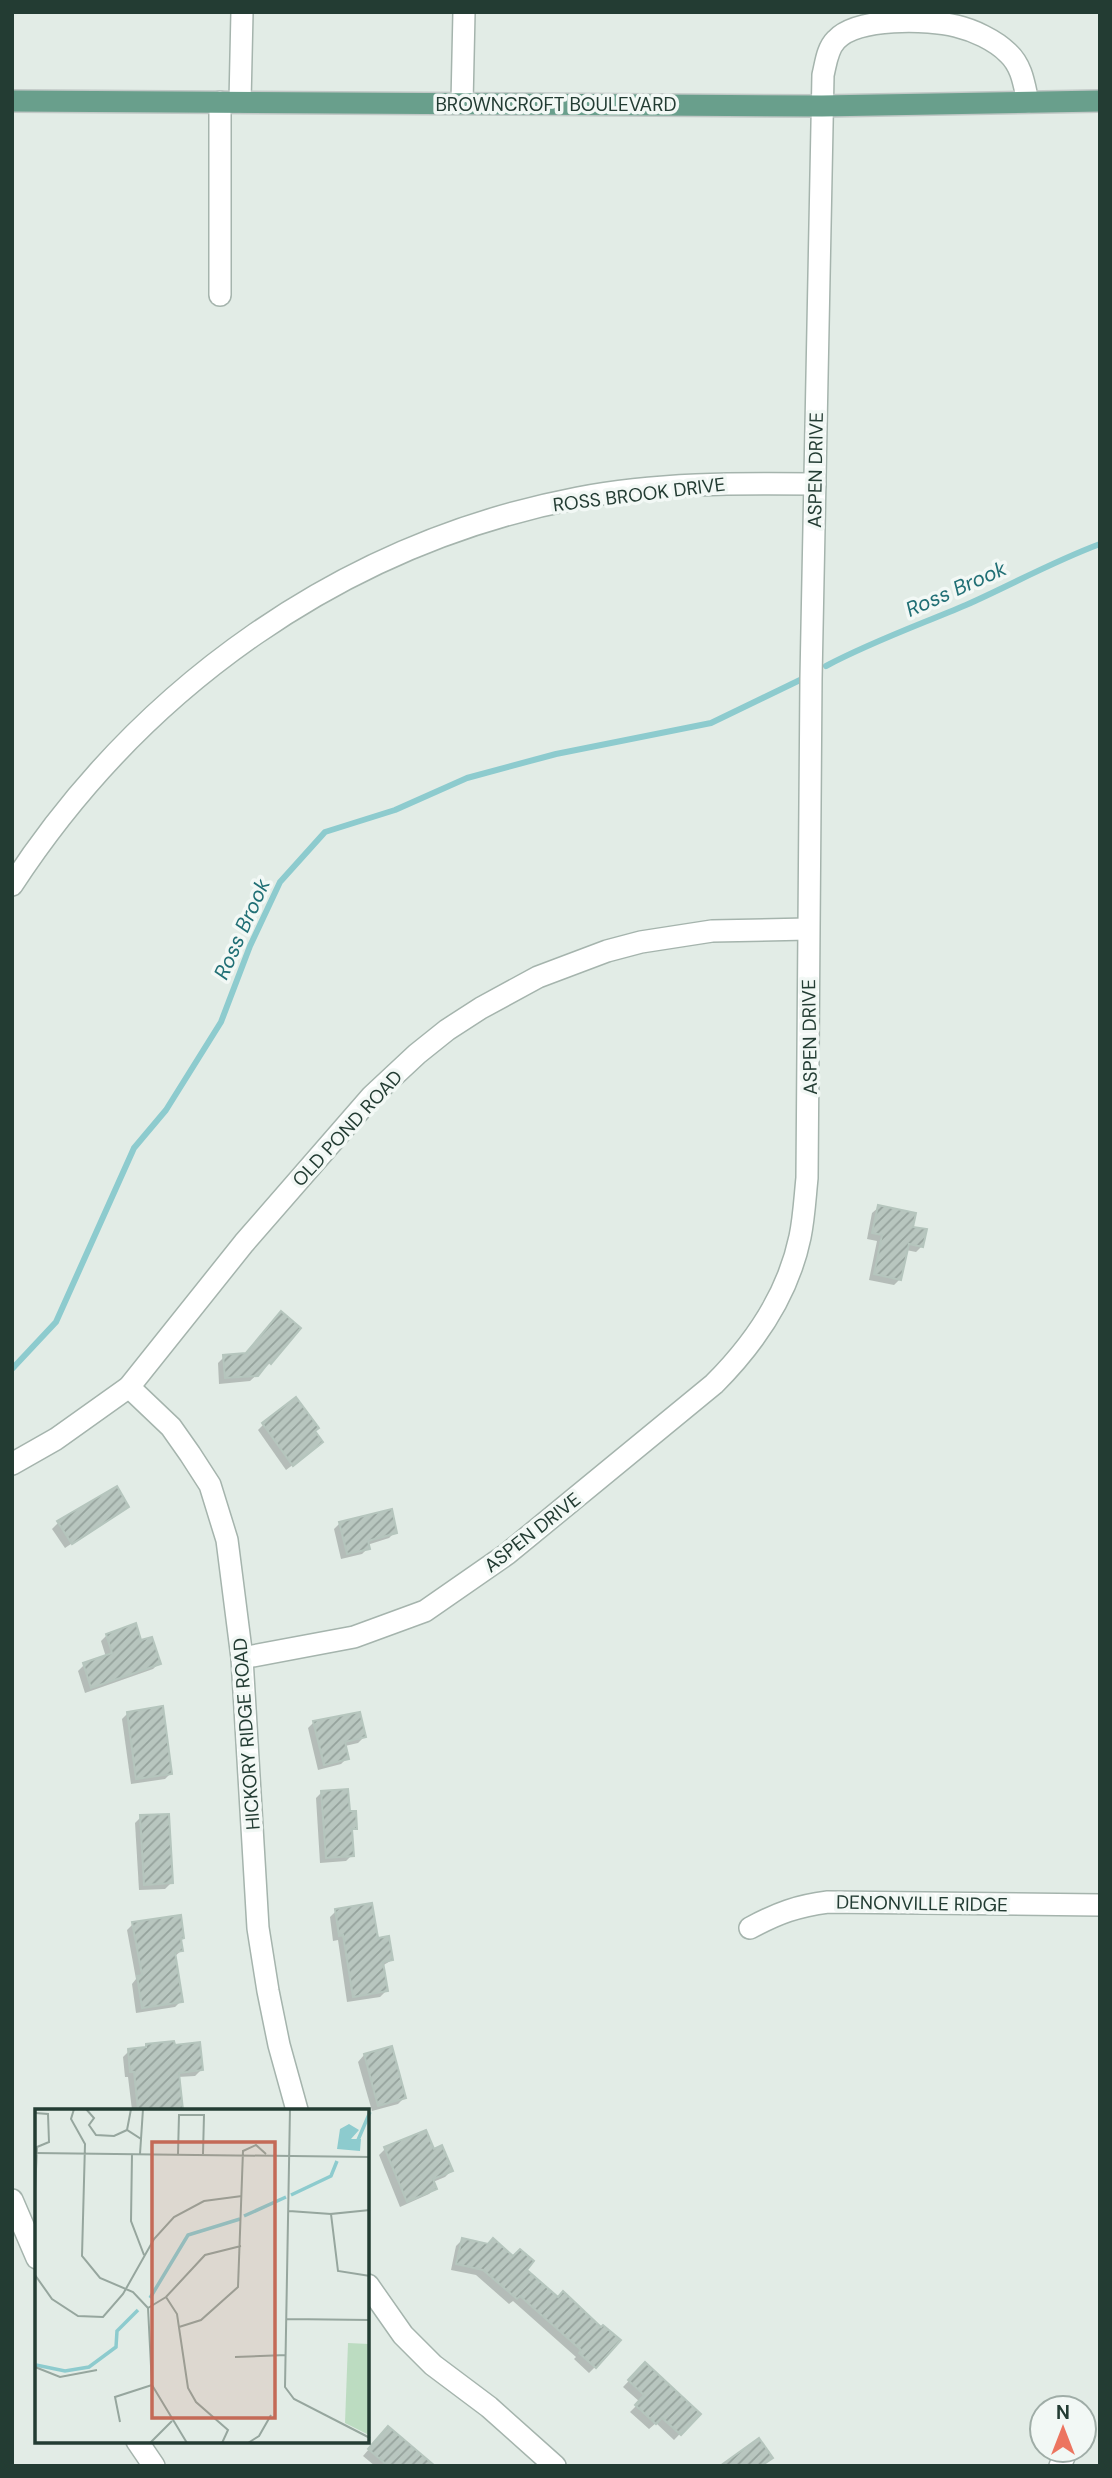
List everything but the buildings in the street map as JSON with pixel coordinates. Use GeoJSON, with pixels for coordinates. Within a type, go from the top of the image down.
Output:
{"type":"FeatureCollection","features":[{"type":"Feature","properties":{"kind":"main road","name":"BROWNCROFT BOULEVARD"},"geometry":{"type":"LineString","coordinates":[[12,101],[822,106],[1100,101]]}},
{"type":"Feature","properties":{"kind":"street"},"geometry":{"type":"LineString","coordinates":[[220,295],[230,102],[242,12]]}},
{"type":"Feature","properties":{"kind":"street"},"geometry":{"type":"LineString","coordinates":[[462,103],[464,12]]}},
{"type":"Feature","properties":{"kind":"street","name":"ASPEN DRIVE"},"geometry":{"type":"LineString","coordinates":[[242,1658],[354,1637],[425,1611],[447,1597],[507,1554],[715,1384],[765,1325],[792,1268],[801,1235],[810,1105],[808,929],[823,75],[830,48],[844,33],[866,26],[911,21],[956,26],[990,40],[1007,51],[1017,64],[1028,102]]}},
{"type":"Feature","properties":{"kind":"street","name":"ROSS BROOK DRIVE"},"geometry":{"type":"LineString","coordinates":[[12,885],[73,801],[121,747],[164,707],[205,671],[260,631],[365,568],[417,545],[474,525],[530,508],[580,497],[724,483],[815,484]]}},
{"type":"Feature","properties":{"kind":"street","name":"OLD POND ROAD"},"geometry":{"type":"LineString","coordinates":[[12,1464],[56,1440],[129,1387],[244,1243],[372,1096],[447,1030],[538,977],[607,951],[641,942],[712,931],[808,929]]}},
{"type":"Feature","properties":{"kind":"street","name":"HICKORY RIDGE ROAD"},"geometry":{"type":"LineString","coordinates":[[129,1387],[171,1427],[210,1485],[227,1540],[242,1658],[258,1928],[279,2045],[297,2109]]}},
{"type":"Feature","properties":{"kind":"street","name":"DENONVILLE RIDGE"},"geometry":{"type":"LineString","coordinates":[[750,1928],[778,1913],[800,1906],[828,1902],[1100,1905]]}},
{"type":"Feature","properties":{"kind":"street"},"geometry":{"type":"LineString","coordinates":[[12,2200],[35,2253]]}},
{"type":"Feature","properties":{"kind":"street"},"geometry":{"type":"LineString","coordinates":[[369,2287],[403,2335],[433,2365],[489,2407],[555,2466]]}},
{"type":"Feature","properties":{"kind":"street"},"geometry":{"type":"LineString","coordinates":[[138,2443],[154,2466]]}},
{"type":"Feature","properties":{"kind":"waterway","name":"Ross Brook"},"geometry":{"type":"LineString","coordinates":[[826,666],[1100,544]]}},
{"type":"Feature","properties":{"kind":"waterway","name":"Ross Brook"},"geometry":{"type":"LineString","coordinates":[[12,1369],[56,1322],[134,1148],[166,1110],[221,1022],[250,946],[280,882],[325,832],[395,810],[467,778],[556,754],[711,723],[800,680]]}}]}
